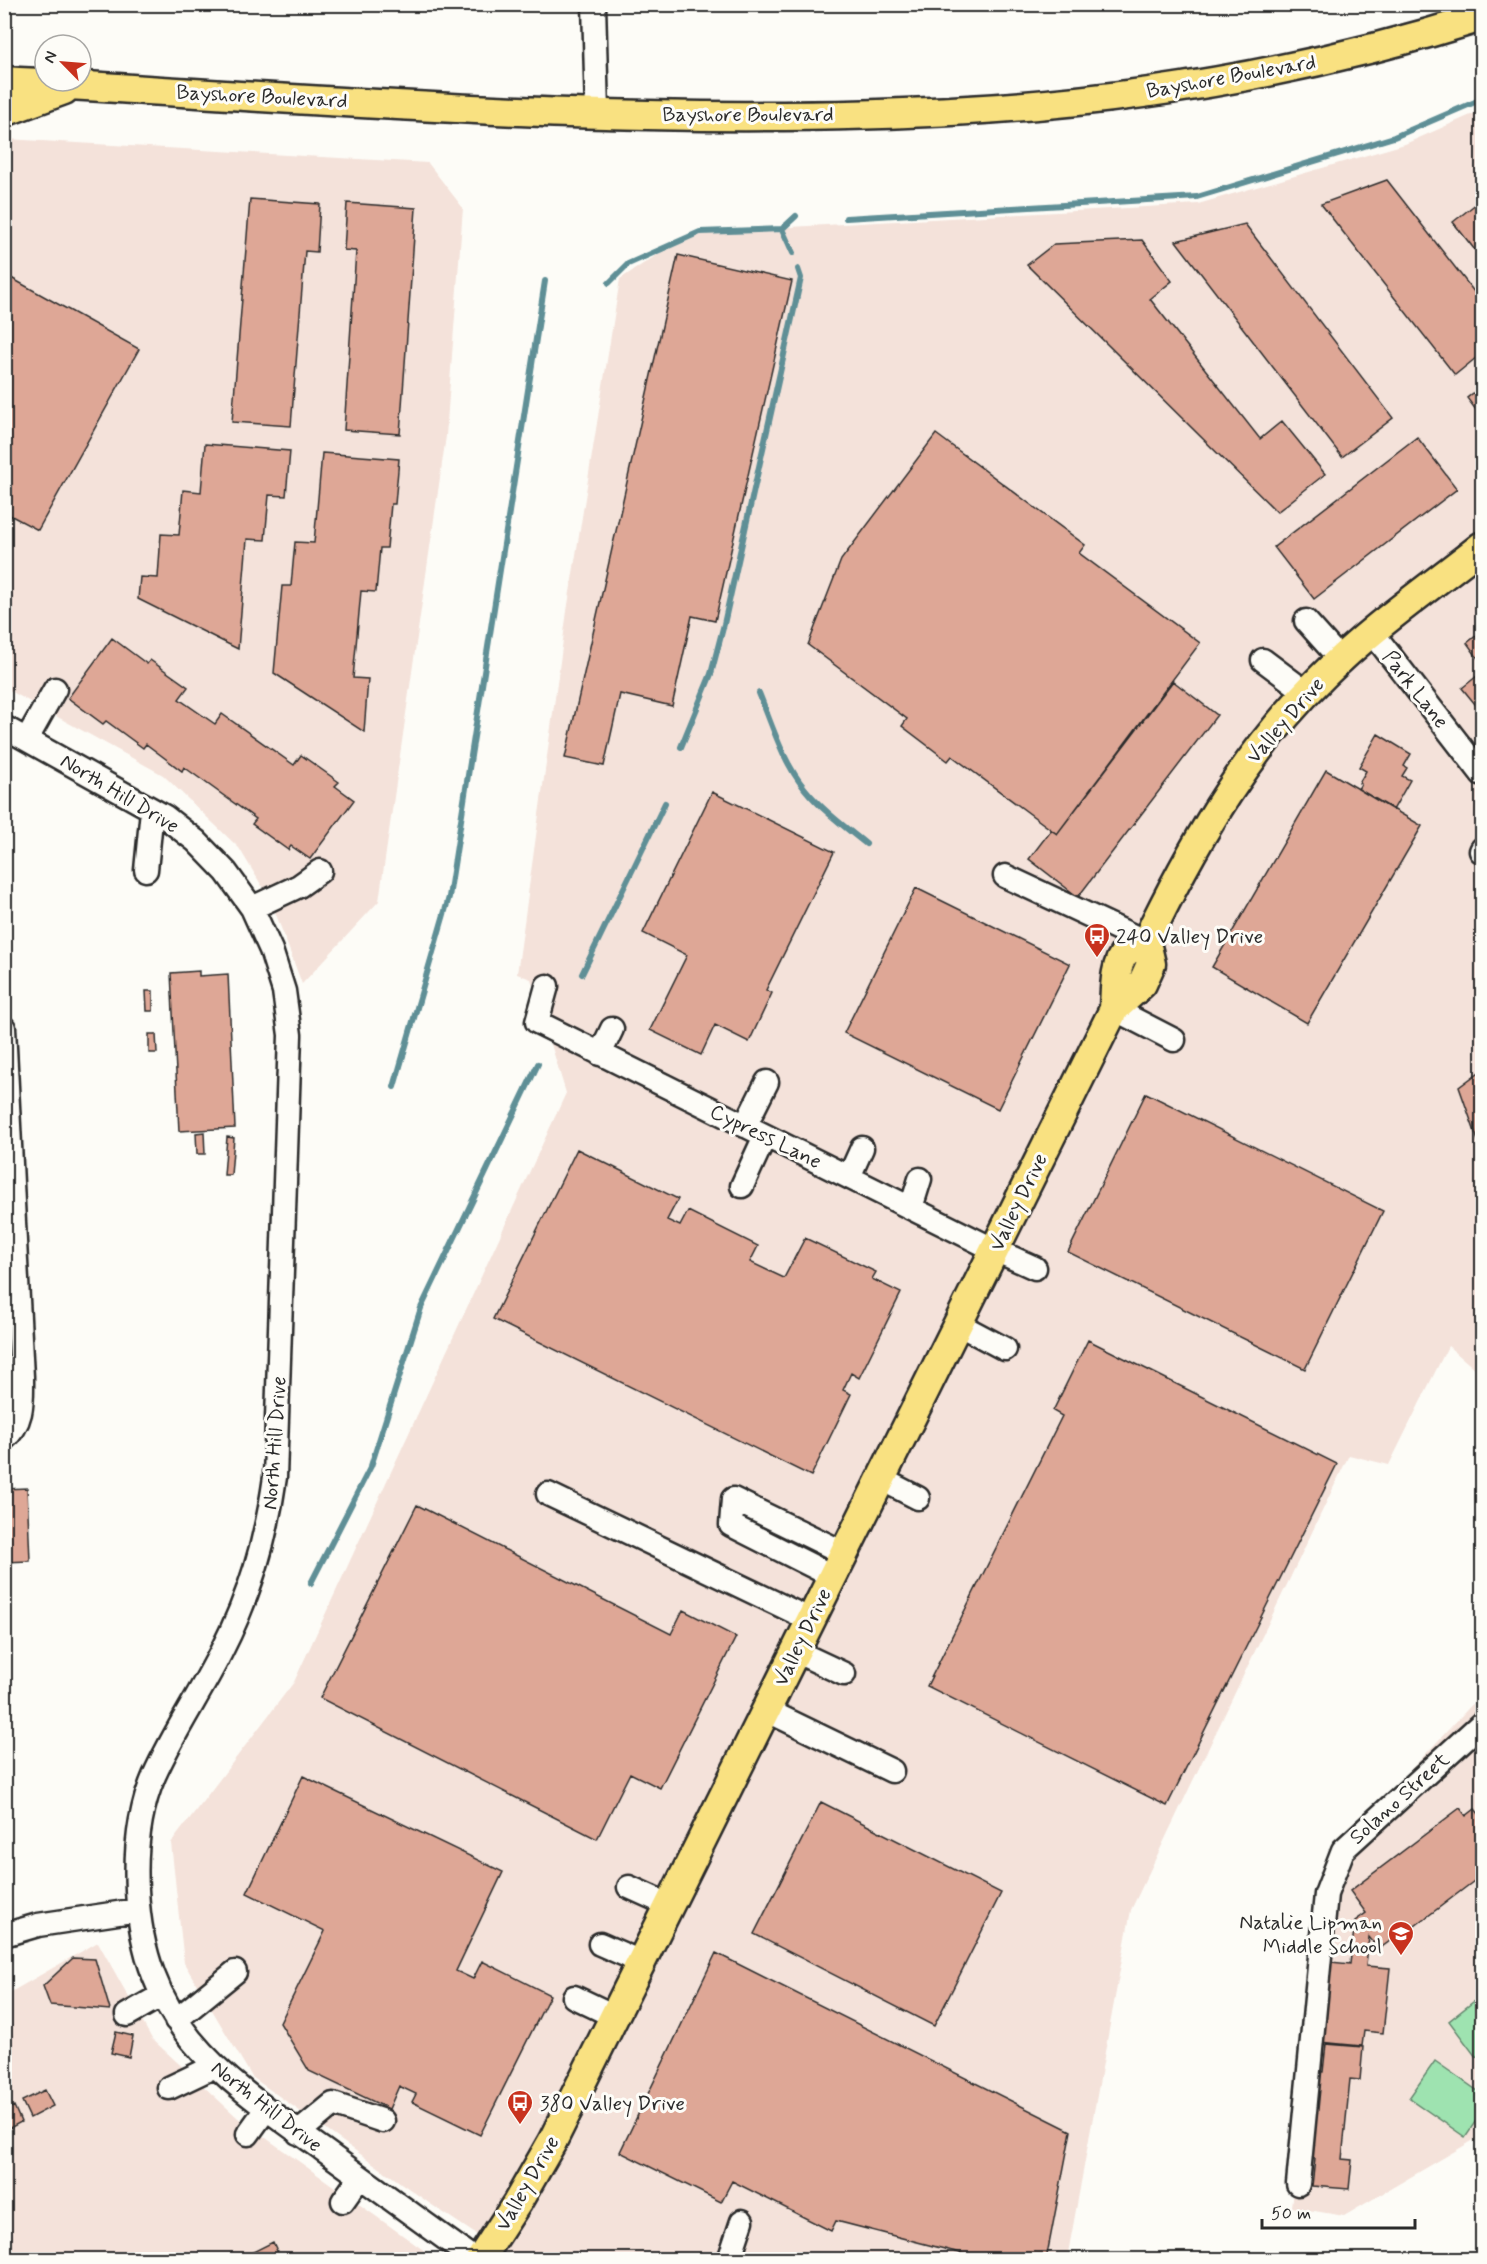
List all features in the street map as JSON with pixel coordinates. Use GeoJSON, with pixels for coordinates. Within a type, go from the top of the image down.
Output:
{"type":"FeatureCollection","features":[{"type":"Feature","properties":{"kind":"main road","name":"Bayshore Boulevard"},"geometry":{"type":"LineString","coordinates":[[93,86],[477,109],[597,113],[870,114],[971,110],[1149,91],[1282,68],[1370,48],[1482,17]]}},
{"type":"Feature","properties":{"kind":"main road","name":"Bayshore Boulevard"},"geometry":{"type":"LineString","coordinates":[[4,81],[33,83]]}},
{"type":"Feature","properties":{"kind":"main road"},"geometry":{"type":"LineString","coordinates":[[4,112],[55,93]]}},
{"type":"Feature","properties":{"kind":"main road","name":"Valley Drive"},"geometry":{"type":"LineString","coordinates":[[477,2259],[517,2203],[542,2161],[995,1250],[1114,1009],[1116,971],[1125,953],[1146,942],[1185,864],[1223,799],[1263,743],[1340,659],[1482,546]]}},
{"type":"Feature","properties":{"kind":"street"},"geometry":{"type":"LineString","coordinates":[[594,4],[597,113]]}},
{"type":"Feature","properties":{"kind":"street"},"geometry":{"type":"LineString","coordinates":[[1306,621],[1340,659]]}},
{"type":"Feature","properties":{"kind":"street","name":"Park Lane"},"geometry":{"type":"LineString","coordinates":[[1372,632],[1482,773]]}},
{"type":"Feature","properties":{"kind":"street"},"geometry":{"type":"LineString","coordinates":[[1263,660],[1307,693]]}},
{"type":"Feature","properties":{"kind":"street"},"geometry":{"type":"LineString","coordinates":[[27,739],[55,689]]}},
{"type":"Feature","properties":{"kind":"street","name":"North Hill Drive"},"geometry":{"type":"LineString","coordinates":[[4,727],[164,816],[196,841],[226,872],[252,908],[271,950],[284,991],[290,1035],[275,1477],[268,1523],[256,1567],[240,1611],[221,1653],[154,1777],[138,1840],[135,1864],[138,1910],[144,1946],[162,1995],[176,2020],[213,2067],[298,2133],[477,2259]]}},
{"type":"Feature","properties":{"kind":"street"},"geometry":{"type":"LineString","coordinates":[[146,870],[152,810]]}},
{"type":"Feature","properties":{"kind":"street"},"geometry":{"type":"LineString","coordinates":[[252,908],[299,886],[320,871]]}},
{"type":"Feature","properties":{"kind":"street"},"geometry":{"type":"LineString","coordinates":[[1005,876],[1146,942]]}},
{"type":"Feature","properties":{"kind":"street","name":"Cypress Lane"},"geometry":{"type":"LineString","coordinates":[[547,986],[537,1022],[1035,1268]]}},
{"type":"Feature","properties":{"kind":"street"},"geometry":{"type":"LineString","coordinates":[[1114,1009],[1174,1040]]}},
{"type":"Feature","properties":{"kind":"street"},"geometry":{"type":"LineString","coordinates":[[4,1028],[22,1377],[21,1412],[15,1429],[4,1439]]}},
{"type":"Feature","properties":{"kind":"street"},"geometry":{"type":"LineString","coordinates":[[600,1054],[612,1029]]}},
{"type":"Feature","properties":{"kind":"street"},"geometry":{"type":"LineString","coordinates":[[742,1186],[766,1082]]}},
{"type":"Feature","properties":{"kind":"street"},"geometry":{"type":"LineString","coordinates":[[849,1177],[862,1148]]}},
{"type":"Feature","properties":{"kind":"street"},"geometry":{"type":"LineString","coordinates":[[911,1208],[920,1179]]}},
{"type":"Feature","properties":{"kind":"street"},"geometry":{"type":"LineString","coordinates":[[958,1324],[1005,1349]]}},
{"type":"Feature","properties":{"kind":"street"},"geometry":{"type":"LineString","coordinates":[[881,1479],[918,1498]]}},
{"type":"Feature","properties":{"kind":"street"},"geometry":{"type":"LineString","coordinates":[[548,1494],[811,1620]]}},
{"type":"Feature","properties":{"kind":"street"},"geometry":{"type":"LineString","coordinates":[[795,1651],[844,1674]]}},
{"type":"Feature","properties":{"kind":"street"},"geometry":{"type":"LineString","coordinates":[[766,1710],[892,1771]]}},
{"type":"Feature","properties":{"kind":"street","name":"Solano Street"},"geometry":{"type":"LineString","coordinates":[[1298,2184],[1326,1894],[1343,1850],[1482,1723]]}},
{"type":"Feature","properties":{"kind":"street"},"geometry":{"type":"LineString","coordinates":[[629,1887],[669,1905]]}},
{"type":"Feature","properties":{"kind":"street"},"geometry":{"type":"LineString","coordinates":[[4,1935],[38,1924],[138,1910]]}},
{"type":"Feature","properties":{"kind":"street"},"geometry":{"type":"LineString","coordinates":[[600,1944],[641,1962]]}},
{"type":"Feature","properties":{"kind":"street"},"geometry":{"type":"LineString","coordinates":[[176,2020],[236,1972]]}},
{"type":"Feature","properties":{"kind":"street"},"geometry":{"type":"LineString","coordinates":[[127,2015],[162,1995]]}},
{"type":"Feature","properties":{"kind":"street"},"geometry":{"type":"LineString","coordinates":[[574,1997],[614,2016]]}},
{"type":"Feature","properties":{"kind":"street"},"geometry":{"type":"LineString","coordinates":[[169,2088],[213,2067]]}},
{"type":"Feature","properties":{"kind":"street"},"geometry":{"type":"LineString","coordinates":[[298,2133],[333,2104],[383,2121]]}},
{"type":"Feature","properties":{"kind":"street"},"geometry":{"type":"LineString","coordinates":[[248,2134],[266,2109]]}},
{"type":"Feature","properties":{"kind":"street"},"geometry":{"type":"LineString","coordinates":[[343,2201],[360,2177]]}},
{"type":"Feature","properties":{"kind":"street"},"geometry":{"type":"LineString","coordinates":[[729,2259],[742,2221]]}},
{"type":"Feature","properties":{"kind":"shaded area"},"geometry":{"type":"Polygon","coordinates":[[[1482,110],[1482,1375],[1448,1346],[1389,1465],[1349,1455],[1131,1910],[1067,2259],[513,2259],[429,2203],[252,2077],[184,1963],[171,1843],[294,1682],[566,1093],[531,979],[517,974],[567,611],[620,279],[675,243],[701,232],[1198,204],[1405,144],[1482,110]]]}},
{"type":"Feature","properties":{"kind":"shaded area"},"geometry":{"type":"Polygon","coordinates":[[[6,139],[428,163],[463,208],[446,436],[379,901],[302,984],[271,901],[239,848],[163,775],[5,688],[4,168],[6,139]]]}},
{"type":"Feature","properties":{"kind":"shaded area","name":"Natalie Lipman Middle School"},"geometry":{"type":"Polygon","coordinates":[[[1478,1698],[1482,1704],[1482,2129],[1479,2137],[1344,2216],[1291,2207],[1325,1923],[1365,1819],[1478,1698]]]}},
{"type":"Feature","properties":{"kind":"shaded area"},"geometry":{"type":"Polygon","coordinates":[[[98,1942],[152,2039],[238,2118],[436,2259],[5,2259],[4,1996],[98,1942]]]}},
{"type":"Feature","properties":{"kind":"green space"},"geometry":{"type":"Polygon","coordinates":[[[1482,1995],[1482,2052],[1476,2057],[1449,2021],[1482,1995]]]}},
{"type":"Feature","properties":{"kind":"green space"},"geometry":{"type":"Polygon","coordinates":[[[1435,2061],[1482,2094],[1482,2112],[1465,2137],[1409,2098],[1435,2061]]]}},
{"type":"Feature","properties":{"kind":"building"},"geometry":{"type":"Polygon","coordinates":[[[1387,180],[1482,302],[1482,353],[1455,375],[1321,204],[1387,180]]]}},
{"type":"Feature","properties":{"kind":"building"},"geometry":{"type":"Polygon","coordinates":[[[250,199],[320,204],[317,252],[305,251],[291,426],[232,422],[250,199]]]}},
{"type":"Feature","properties":{"kind":"building"},"geometry":{"type":"Polygon","coordinates":[[[1482,199],[1482,259],[1453,222],[1482,199]]]}},
{"type":"Feature","properties":{"kind":"building"},"geometry":{"type":"Polygon","coordinates":[[[347,203],[416,208],[400,434],[344,430],[356,251],[344,250],[347,203]]]}},
{"type":"Feature","properties":{"kind":"building"},"geometry":{"type":"Polygon","coordinates":[[[1245,224],[1393,418],[1342,457],[1176,241],[1245,224]]]}},
{"type":"Feature","properties":{"kind":"building"},"geometry":{"type":"Polygon","coordinates":[[[1142,240],[1172,281],[1150,299],[1260,439],[1282,421],[1325,474],[1277,512],[1027,265],[1054,244],[1142,240]]]}},
{"type":"Feature","properties":{"kind":"building"},"geometry":{"type":"Polygon","coordinates":[[[678,255],[792,281],[715,621],[692,616],[672,706],[620,694],[604,766],[565,758],[678,255]]]}},
{"type":"Feature","properties":{"kind":"building"},"geometry":{"type":"Polygon","coordinates":[[[4,274],[139,349],[38,530],[4,512],[4,274]]]}},
{"type":"Feature","properties":{"kind":"building"},"geometry":{"type":"Polygon","coordinates":[[[1482,386],[1482,418],[1467,398],[1482,386]]]}},
{"type":"Feature","properties":{"kind":"building"},"geometry":{"type":"Polygon","coordinates":[[[936,434],[1085,545],[1079,553],[1200,643],[1057,834],[952,756],[948,761],[902,726],[907,719],[808,645],[841,560],[936,434]]]}},
{"type":"Feature","properties":{"kind":"building"},"geometry":{"type":"Polygon","coordinates":[[[1417,437],[1457,489],[1314,599],[1274,547],[1417,437]]]}},
{"type":"Feature","properties":{"kind":"building"},"geometry":{"type":"Polygon","coordinates":[[[205,444],[290,451],[286,496],[269,495],[265,540],[247,539],[238,649],[138,599],[140,577],[158,578],[161,534],[179,535],[183,490],[201,492],[205,444]]]}},
{"type":"Feature","properties":{"kind":"building"},"geometry":{"type":"Polygon","coordinates":[[[322,453],[399,459],[395,504],[391,504],[387,548],[380,548],[376,592],[361,591],[353,678],[368,679],[364,732],[274,673],[282,586],[291,586],[295,542],[314,543],[322,453]]]}},
{"type":"Feature","properties":{"kind":"building"},"geometry":{"type":"Polygon","coordinates":[[[1482,631],[1482,664],[1467,643],[1482,631]]]}},
{"type":"Feature","properties":{"kind":"building"},"geometry":{"type":"Polygon","coordinates":[[[112,638],[147,664],[150,660],[188,687],[179,699],[215,724],[222,714],[294,765],[301,755],[339,782],[335,786],[354,800],[310,859],[291,846],[288,850],[252,824],[256,819],[184,767],[182,771],[146,744],[143,748],[106,721],[103,724],[68,698],[112,638]]]}},
{"type":"Feature","properties":{"kind":"building"},"geometry":{"type":"Polygon","coordinates":[[[1482,672],[1482,706],[1479,709],[1462,688],[1482,672]]]}},
{"type":"Feature","properties":{"kind":"building"},"geometry":{"type":"Polygon","coordinates":[[[1173,681],[1217,715],[1078,897],[1029,859],[1051,830],[1057,834],[1173,681]]]}},
{"type":"Feature","properties":{"kind":"building"},"geometry":{"type":"Polygon","coordinates":[[[1378,734],[1411,754],[1404,766],[1407,768],[1402,776],[1410,780],[1393,810],[1358,789],[1366,771],[1359,767],[1378,734]]]}},
{"type":"Feature","properties":{"kind":"building"},"geometry":{"type":"Polygon","coordinates":[[[1326,770],[1422,826],[1307,1023],[1212,967],[1326,770]]]}},
{"type":"Feature","properties":{"kind":"building"},"geometry":{"type":"Polygon","coordinates":[[[712,792],[834,852],[766,990],[772,993],[749,1042],[715,1025],[701,1055],[650,1030],[687,955],[643,933],[712,792]]]}},
{"type":"Feature","properties":{"kind":"building"},"geometry":{"type":"Polygon","coordinates":[[[916,888],[1070,964],[998,1109],[844,1033],[916,888]]]}},
{"type":"Feature","properties":{"kind":"building"},"geometry":{"type":"Polygon","coordinates":[[[199,971],[199,976],[228,974],[235,1128],[179,1131],[171,973],[199,971]]]}},
{"type":"Feature","properties":{"kind":"building"},"geometry":{"type":"Polygon","coordinates":[[[146,991],[153,991],[153,1011],[147,1011],[146,991]]]}},
{"type":"Feature","properties":{"kind":"building"},"geometry":{"type":"Polygon","coordinates":[[[149,1034],[156,1034],[157,1053],[149,1053],[149,1034]]]}},
{"type":"Feature","properties":{"kind":"building"},"geometry":{"type":"Polygon","coordinates":[[[1482,1070],[1482,1152],[1459,1087],[1482,1070]]]}},
{"type":"Feature","properties":{"kind":"building"},"geometry":{"type":"Polygon","coordinates":[[[1146,1093],[1383,1211],[1305,1369],[1068,1252],[1146,1093]]]}},
{"type":"Feature","properties":{"kind":"building"},"geometry":{"type":"Polygon","coordinates":[[[204,1132],[205,1154],[197,1154],[196,1133],[204,1132]]]}},
{"type":"Feature","properties":{"kind":"building"},"geometry":{"type":"Polygon","coordinates":[[[227,1137],[234,1138],[231,1175],[224,1175],[227,1137]]]}},
{"type":"Feature","properties":{"kind":"building"},"geometry":{"type":"Polygon","coordinates":[[[577,1149],[678,1199],[667,1220],[680,1226],[688,1211],[758,1246],[750,1262],[784,1278],[805,1238],[876,1272],[872,1279],[901,1293],[859,1378],[851,1373],[843,1390],[851,1394],[811,1476],[493,1319],[577,1149]]]}},
{"type":"Feature","properties":{"kind":"building"},"geometry":{"type":"Polygon","coordinates":[[[1088,1340],[1337,1464],[1167,1806],[927,1686],[1062,1416],[1053,1411],[1088,1340]]]}},
{"type":"Feature","properties":{"kind":"building"},"geometry":{"type":"Polygon","coordinates":[[[27,1488],[30,1561],[4,1562],[4,1489],[27,1488]]]}},
{"type":"Feature","properties":{"kind":"building"},"geometry":{"type":"Polygon","coordinates":[[[417,1505],[671,1634],[683,1610],[736,1637],[660,1788],[630,1773],[597,1839],[320,1698],[417,1505]]]}},
{"type":"Feature","properties":{"kind":"building"},"geometry":{"type":"Polygon","coordinates":[[[303,1776],[503,1872],[456,1971],[473,1979],[482,1961],[550,1995],[480,2135],[412,2102],[416,2094],[399,2086],[389,2109],[309,2071],[280,2023],[325,1931],[247,1893],[303,1776]]]}},
{"type":"Feature","properties":{"kind":"building"},"geometry":{"type":"Polygon","coordinates":[[[821,1802],[1001,1893],[934,2026],[754,1934],[821,1802]]]}},
{"type":"Feature","properties":{"kind":"building"},"geometry":{"type":"Polygon","coordinates":[[[1460,1808],[1466,1816],[1475,1809],[1479,1814],[1482,1811],[1482,1875],[1403,1935],[1401,1933],[1379,1949],[1369,1937],[1366,1966],[1390,1968],[1383,2033],[1364,2031],[1362,2046],[1319,2042],[1321,1961],[1350,1964],[1355,1921],[1366,1913],[1350,1891],[1460,1808]]]}},
{"type":"Feature","properties":{"kind":"building"},"geometry":{"type":"Polygon","coordinates":[[[716,1953],[1071,2131],[1046,2260],[987,2260],[836,2221],[831,2231],[732,2181],[721,2202],[620,2152],[716,1953]]]}},
{"type":"Feature","properties":{"kind":"building"},"geometry":{"type":"Polygon","coordinates":[[[73,1958],[95,1959],[110,2010],[50,2005],[43,1986],[73,1958]]]}},
{"type":"Feature","properties":{"kind":"building"},"geometry":{"type":"Polygon","coordinates":[[[116,2032],[133,2036],[129,2057],[111,2053],[116,2032]]]}},
{"type":"Feature","properties":{"kind":"building"},"geometry":{"type":"Polygon","coordinates":[[[1326,2044],[1363,2047],[1360,2080],[1350,2079],[1342,2159],[1352,2160],[1349,2189],[1312,2186],[1315,2159],[1305,2158],[1313,2071],[1323,2072],[1326,2044]]]}},
{"type":"Feature","properties":{"kind":"building"},"geometry":{"type":"Polygon","coordinates":[[[45,2090],[53,2106],[30,2118],[22,2101],[45,2090]]]}},
{"type":"Feature","properties":{"kind":"building"},"geometry":{"type":"Polygon","coordinates":[[[14,2106],[21,2122],[8,2129],[4,2122],[4,2110],[14,2106]]]}},
{"type":"Feature","properties":{"kind":"building"},"geometry":{"type":"Polygon","coordinates":[[[273,2242],[281,2260],[237,2260],[273,2242]]]}},
{"type":"Feature","properties":{"kind":"waterway"},"geometry":{"type":"LineString","coordinates":[[846,218],[1197,197],[1394,137],[1482,99]]}},
{"type":"Feature","properties":{"kind":"waterway"},"geometry":{"type":"LineString","coordinates":[[609,283],[628,264],[700,232],[782,229],[796,216]]}},
{"type":"Feature","properties":{"kind":"waterway"},"geometry":{"type":"LineString","coordinates":[[782,229],[793,253]]}},
{"type":"Feature","properties":{"kind":"waterway"},"geometry":{"type":"LineString","coordinates":[[681,747],[711,674],[724,624],[801,278],[798,269]]}},
{"type":"Feature","properties":{"kind":"waterway"},"geometry":{"type":"LineString","coordinates":[[394,1087],[449,897],[545,281]]}},
{"type":"Feature","properties":{"kind":"waterway"},"geometry":{"type":"LineString","coordinates":[[759,693],[779,743],[797,778],[819,804],[866,844]]}},
{"type":"Feature","properties":{"kind":"waterway"},"geometry":{"type":"LineString","coordinates":[[582,974],[665,803]]}},
{"type":"Feature","properties":{"kind":"waterway"},"geometry":{"type":"LineString","coordinates":[[311,1583],[371,1466],[421,1308],[538,1064]]}},
{"type":"Feature","properties":{"kind":"place","name":"240 Valley Drive"},"geometry":{"type":"Point","coordinates":[1097,959]}},
{"type":"Feature","properties":{"kind":"place","name":"Natalie Lipman Middle School"},"geometry":{"type":"Point","coordinates":[1401,1957]}},
{"type":"Feature","properties":{"kind":"place","name":"380 Valley Drive"},"geometry":{"type":"Point","coordinates":[520,2126]}}]}
